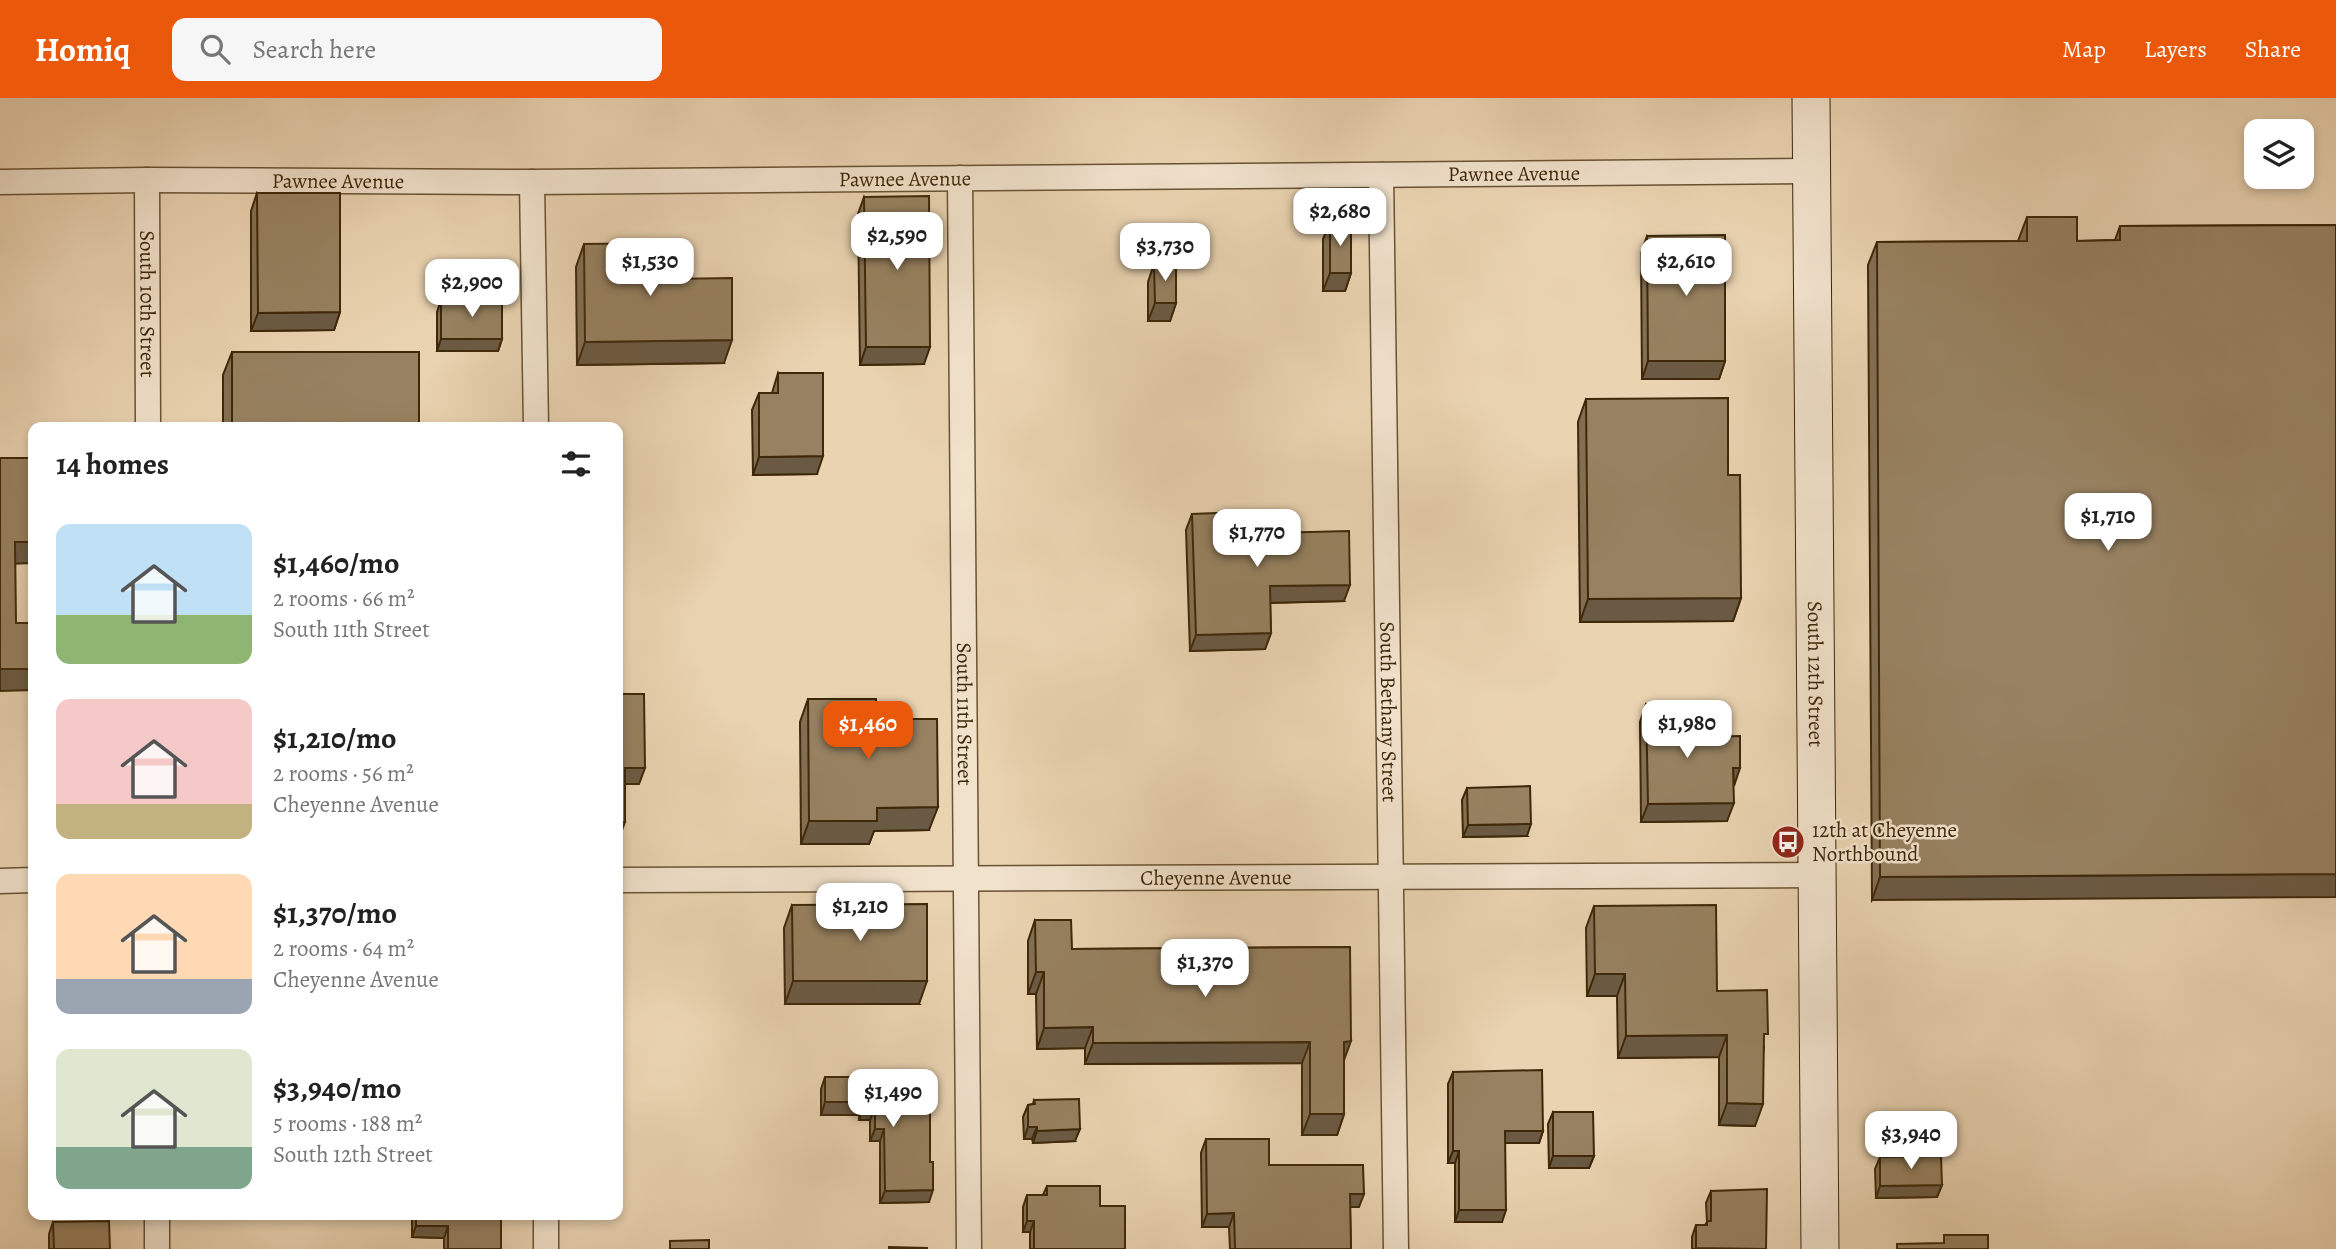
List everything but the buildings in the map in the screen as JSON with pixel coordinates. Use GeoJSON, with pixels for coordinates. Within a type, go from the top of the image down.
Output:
{"type":"FeatureCollection","features":[{"type":"Feature","properties":{"kind":"street","name":"South 12th Street"},"geometry":{"type":"LineString","coordinates":[[1811,98],[1820,1249]]}},
{"type":"Feature","properties":{"kind":"street","name":"Pawnee Avenue"},"geometry":{"type":"LineString","coordinates":[[0,182],[531,182],[1811,171]]}},
{"type":"Feature","properties":{"kind":"street","name":"South Bethany Street"},"geometry":{"type":"LineString","coordinates":[[1381,175],[1396,1249]]}},
{"type":"Feature","properties":{"kind":"street","name":"South 11th Street"},"geometry":{"type":"LineString","coordinates":[[960,178],[968,1249]]}},
{"type":"Feature","properties":{"kind":"street","name":"South 10th Street"},"geometry":{"type":"LineString","coordinates":[[146,180],[148,422]]}},
{"type":"Feature","properties":{"kind":"street"},"geometry":{"type":"LineString","coordinates":[[531,182],[536,422]]}},
{"type":"Feature","properties":{"kind":"street","name":"Cheyenne Avenue"},"geometry":{"type":"LineString","coordinates":[[623,880],[1817,875]]}},
{"type":"Feature","properties":{"kind":"street"},"geometry":{"type":"LineString","coordinates":[[0,880],[28,880]]}},
{"type":"Feature","properties":{"kind":"street"},"geometry":{"type":"LineString","coordinates":[[157,1220],[158,1249]]}},
{"type":"Feature","properties":{"kind":"street"},"geometry":{"type":"LineString","coordinates":[[546,1220],[546,1249]]}},
{"type":"Feature","properties":{"kind":"place","name":"12th at Cheyenne Northbound"},"geometry":{"type":"Point","coordinates":[1788,842]}}]}
